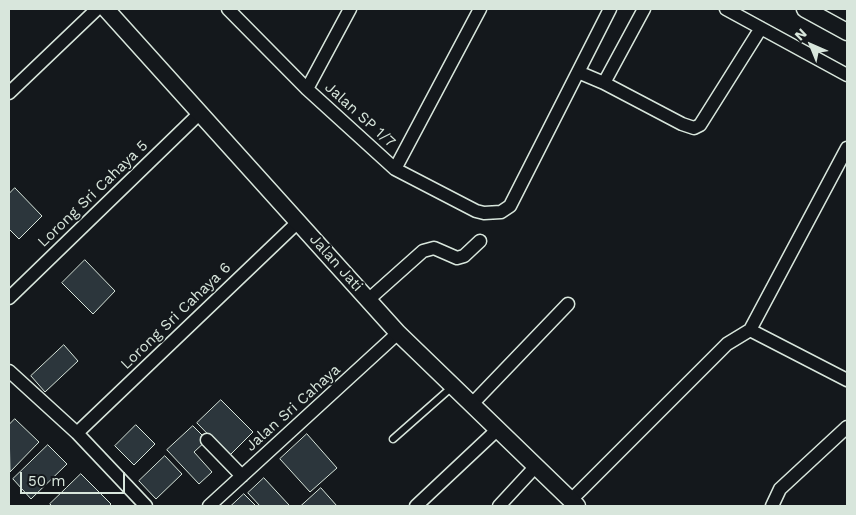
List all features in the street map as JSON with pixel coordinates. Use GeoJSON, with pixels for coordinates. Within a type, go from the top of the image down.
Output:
{"type":"FeatureCollection","features":[{"type":"Feature","properties":{"kind":"street"},"geometry":{"type":"LineString","coordinates":[[9,93],[97,9]]}},
{"type":"Feature","properties":{"kind":"street","name":"Jalan Jati"},"geometry":{"type":"LineString","coordinates":[[106,9],[398,333],[574,503]]}},
{"type":"Feature","properties":{"kind":"street","name":"Jalan SP 1/7"},"geometry":{"type":"LineString","coordinates":[[228,9],[307,89],[395,169],[476,211],[501,212],[510,206],[578,72]]}},
{"type":"Feature","properties":{"kind":"street"},"geometry":{"type":"LineString","coordinates":[[307,89],[350,9]]}},
{"type":"Feature","properties":{"kind":"street"},"geometry":{"type":"LineString","coordinates":[[395,169],[480,9]]}},
{"type":"Feature","properties":{"kind":"street"},"geometry":{"type":"LineString","coordinates":[[610,9],[578,72],[604,83],[682,124],[694,128],[700,125],[761,28]]}},
{"type":"Feature","properties":{"kind":"street"},"geometry":{"type":"LineString","coordinates":[[604,83],[644,9]]}},
{"type":"Feature","properties":{"kind":"street"},"geometry":{"type":"LineString","coordinates":[[726,9],[847,75]]}},
{"type":"Feature","properties":{"kind":"street"},"geometry":{"type":"LineString","coordinates":[[805,9],[847,32]]}},
{"type":"Feature","properties":{"kind":"street","name":"Lorong Sri Cahaya 5"},"geometry":{"type":"LineString","coordinates":[[9,298],[200,113]]}},
{"type":"Feature","properties":{"kind":"street"},"geometry":{"type":"LineString","coordinates":[[574,503],[727,344],[750,330],[847,148]]}},
{"type":"Feature","properties":{"kind":"street","name":"Lorong Sri Cahaya 6"},"geometry":{"type":"LineString","coordinates":[[76,433],[298,222]]}},
{"type":"Feature","properties":{"kind":"street"},"geometry":{"type":"LineString","coordinates":[[368,300],[423,251],[434,248],[457,258],[464,256],[480,241]]}},
{"type":"Feature","properties":{"kind":"street"},"geometry":{"type":"LineString","coordinates":[[472,404],[568,304]]}},
{"type":"Feature","properties":{"kind":"street"},"geometry":{"type":"LineString","coordinates":[[750,330],[847,380]]}},
{"type":"Feature","properties":{"kind":"street","name":"Jalan Sri Cahaya"},"geometry":{"type":"LineString","coordinates":[[209,506],[398,333]]}},
{"type":"Feature","properties":{"kind":"street"},"geometry":{"type":"LineString","coordinates":[[9,372],[76,433],[146,506]]}},
{"type":"Feature","properties":{"kind":"street"},"geometry":{"type":"LineString","coordinates":[[772,506],[780,489],[847,427]]}},
{"type":"Feature","properties":{"kind":"street"},"geometry":{"type":"LineString","coordinates":[[416,506],[498,429]]}},
{"type":"Feature","properties":{"kind":"street"},"geometry":{"type":"LineString","coordinates":[[207,440],[242,476]]}},
{"type":"Feature","properties":{"kind":"street"},"geometry":{"type":"LineString","coordinates":[[499,506],[536,466]]}},
{"type":"Feature","properties":{"kind":"lane"},"geometry":{"type":"LineString","coordinates":[[393,439],[453,386]]}},
{"type":"Feature","properties":{"kind":"building"},"geometry":{"type":"Polygon","coordinates":[[[15,188],[42,216],[19,239],[9,229],[9,194],[15,188]]]}},
{"type":"Feature","properties":{"kind":"building"},"geometry":{"type":"Polygon","coordinates":[[[85,260],[115,291],[93,314],[62,283],[85,260]]]}},
{"type":"Feature","properties":{"kind":"building"},"geometry":{"type":"Polygon","coordinates":[[[64,345],[78,361],[45,392],[31,376],[64,345]]]}},
{"type":"Feature","properties":{"kind":"building"},"geometry":{"type":"Polygon","coordinates":[[[221,400],[253,432],[229,456],[197,423],[221,400]]]}},
{"type":"Feature","properties":{"kind":"building"},"geometry":{"type":"Polygon","coordinates":[[[15,419],[39,442],[10,472],[9,425],[15,419]]]}},
{"type":"Feature","properties":{"kind":"building"},"geometry":{"type":"Polygon","coordinates":[[[136,425],[155,444],[134,465],[115,446],[136,425]]]}},
{"type":"Feature","properties":{"kind":"building"},"geometry":{"type":"Polygon","coordinates":[[[193,426],[207,440],[194,452],[212,472],[199,484],[167,450],[193,426]]]}},
{"type":"Feature","properties":{"kind":"building"},"geometry":{"type":"Polygon","coordinates":[[[307,434],[337,468],[310,492],[280,459],[307,434]]]}},
{"type":"Feature","properties":{"kind":"building"},"geometry":{"type":"Polygon","coordinates":[[[48,445],[67,464],[31,499],[13,479],[48,445]]]}},
{"type":"Feature","properties":{"kind":"building"},"geometry":{"type":"Polygon","coordinates":[[[165,456],[182,474],[156,499],[139,481],[165,456]]]}},
{"type":"Feature","properties":{"kind":"building"},"geometry":{"type":"Polygon","coordinates":[[[81,474],[111,504],[109,506],[52,506],[50,504],[81,474]]]}},
{"type":"Feature","properties":{"kind":"building"},"geometry":{"type":"Polygon","coordinates":[[[264,478],[289,505],[260,506],[248,493],[264,478]]]}},
{"type":"Feature","properties":{"kind":"building"},"geometry":{"type":"Polygon","coordinates":[[[321,488],[337,506],[301,506],[321,488]]]}},
{"type":"Feature","properties":{"kind":"building"},"geometry":{"type":"Polygon","coordinates":[[[244,494],[256,506],[231,506],[244,494]]]}}]}
